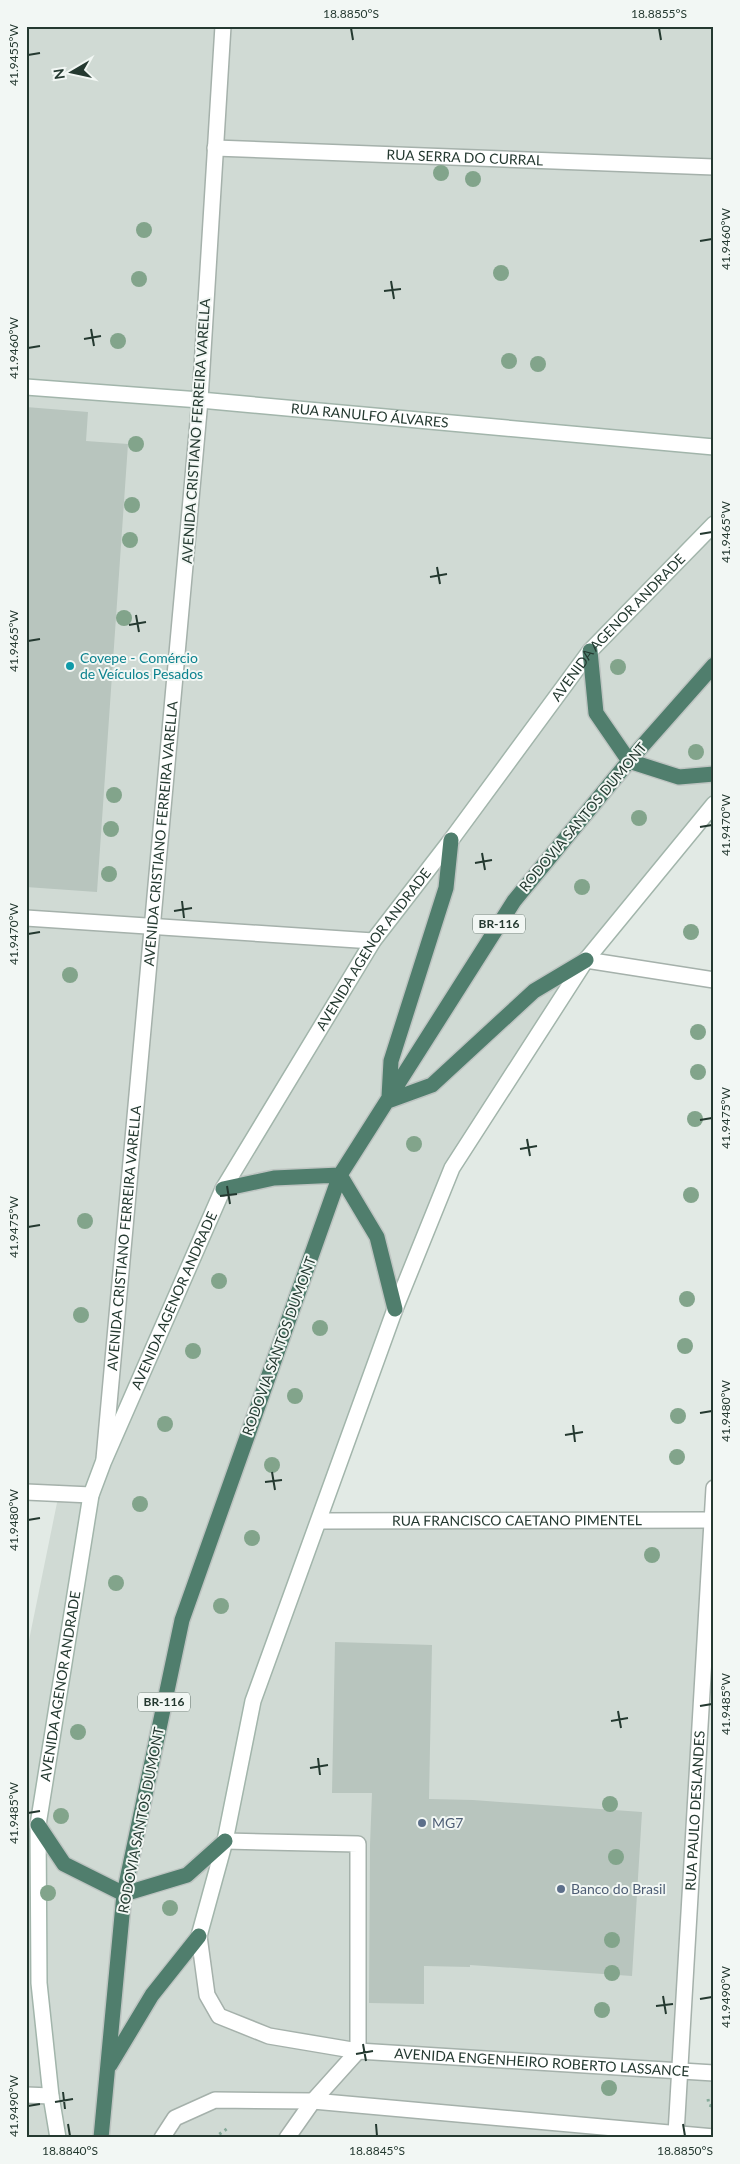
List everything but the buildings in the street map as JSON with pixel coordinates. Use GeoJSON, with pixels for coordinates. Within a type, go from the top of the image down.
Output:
{"type":"FeatureCollection","features":[{"type":"Feature","properties":{"kind":"highway"},"geometry":{"type":"LineString","coordinates":[[590,651],[596,712],[629,761],[679,777],[714,774]]}},
{"type":"Feature","properties":{"kind":"highway","name":"RODOVIA SANTOS DUMONT"},"geometry":{"type":"LineString","coordinates":[[101,2138],[124,1894],[182,1620],[340,1174],[514,901],[629,761],[714,665]]}},
{"type":"Feature","properties":{"kind":"highway"},"geometry":{"type":"LineString","coordinates":[[451,840],[446,888],[391,1061],[388,1101],[432,1085],[534,991],[586,960]]}},
{"type":"Feature","properties":{"kind":"highway"},"geometry":{"type":"LineString","coordinates":[[223,1189],[274,1178],[340,1174],[377,1236],[396,1309]]}},
{"type":"Feature","properties":{"kind":"highway"},"geometry":{"type":"LineString","coordinates":[[38,1825],[64,1864],[124,1894],[187,1875],[225,1841]]}},
{"type":"Feature","properties":{"kind":"highway"},"geometry":{"type":"LineString","coordinates":[[108,2068],[152,1995],[199,1936]]}},
{"type":"Feature","properties":{"kind":"street","name":"AVENIDA CRISTIANO FERREIRA VARELLA"},"geometry":{"type":"LineString","coordinates":[[103,1463],[154,926],[200,400],[223,26]]}},
{"type":"Feature","properties":{"kind":"street","name":"RUA SERRA DO CURRAL"},"geometry":{"type":"LineString","coordinates":[[215,148],[714,167]]}},
{"type":"Feature","properties":{"kind":"street","name":"RUA RANULFO ÁLVARES"},"geometry":{"type":"LineString","coordinates":[[26,387],[200,400],[714,447]]}},
{"type":"Feature","properties":{"kind":"street","name":"AVENIDA AGENOR ANDRADE"},"geometry":{"type":"LineString","coordinates":[[58,2138],[51,2096],[39,1984],[38,1825],[90,1495],[103,1463],[223,1189],[373,941],[451,840],[590,651],[714,524]]}},
{"type":"Feature","properties":{"kind":"street"},"geometry":{"type":"LineString","coordinates":[[199,1936],[225,1841],[253,1701],[396,1309],[452,1168],[586,960],[714,804]]}},
{"type":"Feature","properties":{"kind":"street"},"geometry":{"type":"LineString","coordinates":[[26,918],[373,941]]}},
{"type":"Feature","properties":{"kind":"street"},"geometry":{"type":"LineString","coordinates":[[586,960],[714,980]]}},
{"type":"Feature","properties":{"kind":"street","name":"RUA PAULO DESLANDES"},"geometry":{"type":"LineString","coordinates":[[676,2134],[714,1488]]}},
{"type":"Feature","properties":{"kind":"street"},"geometry":{"type":"LineString","coordinates":[[26,1492],[90,1495]]}},
{"type":"Feature","properties":{"kind":"street","name":"RUA FRANCISCO CAETANO PIMENTEL"},"geometry":{"type":"LineString","coordinates":[[319,1521],[713,1520]]}},
{"type":"Feature","properties":{"kind":"street"},"geometry":{"type":"LineString","coordinates":[[225,1841],[358,1844],[358,2051],[313,2101],[287,2138]]}},
{"type":"Feature","properties":{"kind":"street","name":"AVENIDA ENGENHEIRO ROBERTO LASSANCE"},"geometry":{"type":"LineString","coordinates":[[199,1936],[207,1995],[219,2016],[269,2036],[358,2051],[714,2073]]}},
{"type":"Feature","properties":{"kind":"street"},"geometry":{"type":"LineString","coordinates":[[26,2095],[51,2096]]}},
{"type":"Feature","properties":{"kind":"street"},"geometry":{"type":"LineString","coordinates":[[162,2138],[175,2118],[215,2100],[313,2101],[714,2137]]}},
{"type":"Feature","properties":{"kind":"shaded area"},"geometry":{"type":"Polygon","coordinates":[[[26,26],[714,26],[714,807],[586,960],[451,1169],[320,1521],[712,1521],[681,2070],[714,2073],[714,2138],[26,2138],[26,1655],[59,1493],[26,1491],[26,26]]]}},
{"type":"Feature","properties":{"kind":"place","name":"Covepe - Comércio de Veículos Pesados"},"geometry":{"type":"Point","coordinates":[70,666]}},
{"type":"Feature","properties":{"kind":"place","name":"MG7"},"geometry":{"type":"Point","coordinates":[422,1823]}},
{"type":"Feature","properties":{"kind":"place","name":"Banco do Brasil"},"geometry":{"type":"Point","coordinates":[561,1889]}}]}
